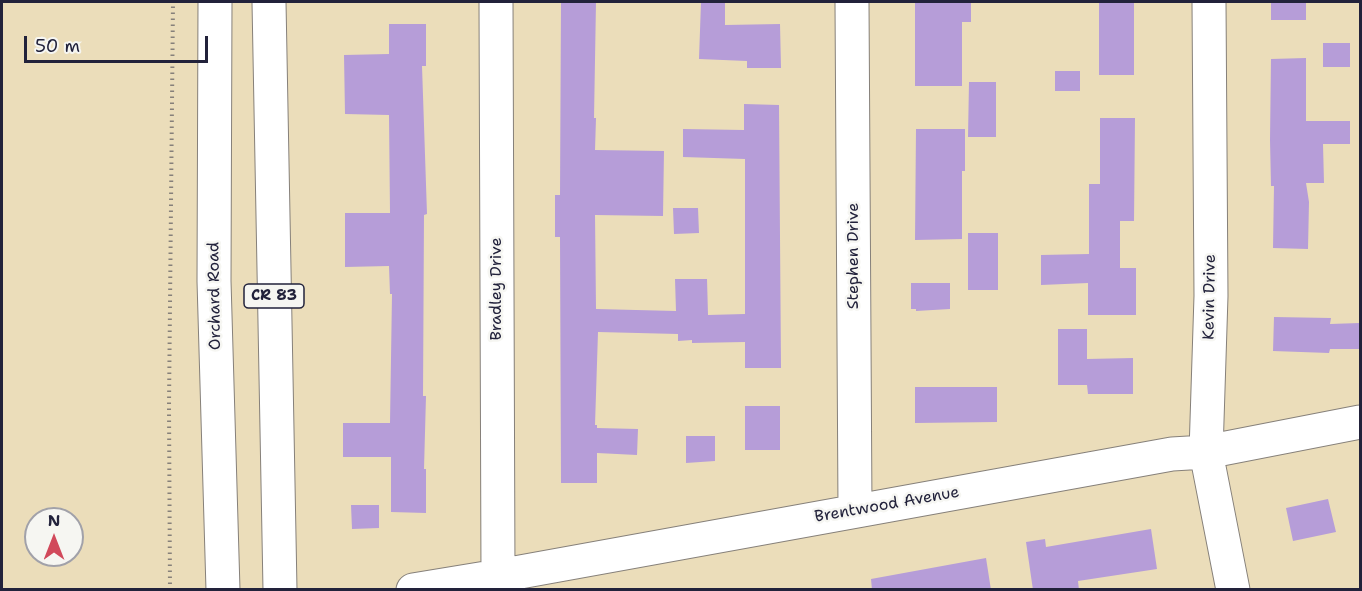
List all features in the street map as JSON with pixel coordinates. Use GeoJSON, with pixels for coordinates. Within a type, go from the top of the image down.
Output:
{"type":"FeatureCollection","features":[{"type":"Feature","properties":{"kind":"street","name":"Orchard Road"},"geometry":{"type":"LineString","coordinates":[[214,2],[214,280],[223,590]]}},
{"type":"Feature","properties":{"kind":"street","name":"CR 83"},"geometry":{"type":"LineString","coordinates":[[269,2],[280,590]]}},
{"type":"Feature","properties":{"kind":"street","name":"Bradley Drive"},"geometry":{"type":"LineString","coordinates":[[496,2],[498,576]]}},
{"type":"Feature","properties":{"kind":"street","name":"Stephen Drive"},"geometry":{"type":"LineString","coordinates":[[852,2],[855,510]]}},
{"type":"Feature","properties":{"kind":"street","name":"Kevin Drive"},"geometry":{"type":"LineString","coordinates":[[1209,2],[1210,296],[1206,452],[1233,590]]}},
{"type":"Feature","properties":{"kind":"street","name":"Brentwood Avenue"},"geometry":{"type":"LineString","coordinates":[[413,590],[1172,454],[1206,452],[1360,422]]}},
{"type":"Feature","properties":{"kind":"path"},"geometry":{"type":"LineString","coordinates":[[170,590],[169,406],[173,2]]}},
{"type":"Feature","properties":{"kind":"building"},"geometry":{"type":"Polygon","coordinates":[[[561,2],[596,2],[595,150],[664,151],[663,216],[595,215],[596,309],[676,311],[675,279],[707,279],[708,315],[745,314],[745,159],[683,157],[683,129],[744,130],[744,104],[779,105],[781,368],[745,368],[745,342],[692,343],[692,340],[678,341],[678,334],[598,332],[595,425],[597,428],[638,429],[637,455],[597,453],[597,483],[561,483],[560,237],[555,237],[555,195],[560,195],[561,2]]]}},
{"type":"Feature","properties":{"kind":"building"},"geometry":{"type":"Polygon","coordinates":[[[701,2],[725,2],[725,25],[780,24],[781,68],[747,68],[747,61],[699,59],[701,2]]]}},
{"type":"Feature","properties":{"kind":"building"},"geometry":{"type":"Polygon","coordinates":[[[915,2],[971,2],[971,22],[962,22],[962,86],[915,86],[915,2]]]}},
{"type":"Feature","properties":{"kind":"building"},"geometry":{"type":"Polygon","coordinates":[[[1099,2],[1134,2],[1134,75],[1099,75],[1099,2]]]}},
{"type":"Feature","properties":{"kind":"building"},"geometry":{"type":"Polygon","coordinates":[[[1271,2],[1306,2],[1306,20],[1271,20],[1271,2]]]}},
{"type":"Feature","properties":{"kind":"building"},"geometry":{"type":"Polygon","coordinates":[[[389,24],[426,24],[426,66],[422,66],[427,214],[424,215],[423,396],[426,396],[424,469],[426,469],[426,513],[391,512],[391,457],[343,457],[343,423],[390,423],[392,294],[390,294],[389,266],[345,267],[345,213],[390,213],[389,115],[345,114],[344,55],[389,54],[389,24]]]}},
{"type":"Feature","properties":{"kind":"building"},"geometry":{"type":"Polygon","coordinates":[[[1323,43],[1350,43],[1350,67],[1323,67],[1323,43]]]}},
{"type":"Feature","properties":{"kind":"building"},"geometry":{"type":"Polygon","coordinates":[[[1306,58],[1306,121],[1350,121],[1350,144],[1323,144],[1324,183],[1306,183],[1309,202],[1308,249],[1273,248],[1274,186],[1271,186],[1270,140],[1271,59],[1306,58]]]}},
{"type":"Feature","properties":{"kind":"building"},"geometry":{"type":"Polygon","coordinates":[[[1055,71],[1080,71],[1080,91],[1055,91],[1055,71]]]}},
{"type":"Feature","properties":{"kind":"building"},"geometry":{"type":"Polygon","coordinates":[[[969,82],[996,82],[996,137],[968,137],[969,82]]]}},
{"type":"Feature","properties":{"kind":"building"},"geometry":{"type":"Polygon","coordinates":[[[1100,118],[1135,118],[1134,221],[1120,221],[1120,268],[1136,268],[1136,315],[1088,315],[1088,283],[1041,285],[1041,255],[1089,254],[1089,184],[1100,184],[1100,118]]]}},
{"type":"Feature","properties":{"kind":"building"},"geometry":{"type":"Polygon","coordinates":[[[916,129],[965,129],[965,171],[962,171],[962,239],[915,240],[916,129]]]}},
{"type":"Feature","properties":{"kind":"building"},"geometry":{"type":"Polygon","coordinates":[[[673,208],[698,208],[699,233],[674,234],[673,208]]]}},
{"type":"Feature","properties":{"kind":"building"},"geometry":{"type":"Polygon","coordinates":[[[968,233],[998,233],[998,290],[968,290],[968,233]]]}},
{"type":"Feature","properties":{"kind":"building"},"geometry":{"type":"Polygon","coordinates":[[[911,283],[950,283],[950,309],[916,311],[916,309],[911,309],[911,283]]]}},
{"type":"Feature","properties":{"kind":"building"},"geometry":{"type":"Polygon","coordinates":[[[1274,317],[1331,318],[1330,324],[1360,323],[1360,349],[1330,349],[1329,353],[1273,351],[1274,317]]]}},
{"type":"Feature","properties":{"kind":"building"},"geometry":{"type":"Polygon","coordinates":[[[1058,329],[1087,329],[1087,359],[1133,358],[1133,394],[1088,394],[1087,385],[1058,385],[1058,329]]]}},
{"type":"Feature","properties":{"kind":"building"},"geometry":{"type":"Polygon","coordinates":[[[915,387],[997,387],[997,422],[915,423],[915,387]]]}},
{"type":"Feature","properties":{"kind":"building"},"geometry":{"type":"Polygon","coordinates":[[[745,406],[780,406],[780,450],[745,450],[745,406]]]}},
{"type":"Feature","properties":{"kind":"building"},"geometry":{"type":"Polygon","coordinates":[[[686,436],[715,436],[715,461],[686,463],[686,436]]]}},
{"type":"Feature","properties":{"kind":"building"},"geometry":{"type":"Polygon","coordinates":[[[1328,499],[1336,532],[1293,541],[1286,508],[1328,499]]]}},
{"type":"Feature","properties":{"kind":"building"},"geometry":{"type":"Polygon","coordinates":[[[351,505],[379,505],[379,528],[352,529],[351,505]]]}},
{"type":"Feature","properties":{"kind":"building"},"geometry":{"type":"Polygon","coordinates":[[[1151,529],[1157,569],[1078,581],[1079,590],[1033,590],[1026,542],[1045,539],[1046,547],[1151,529]]]}},
{"type":"Feature","properties":{"kind":"building"},"geometry":{"type":"Polygon","coordinates":[[[986,558],[991,590],[872,590],[871,579],[986,558]]]}}]}
